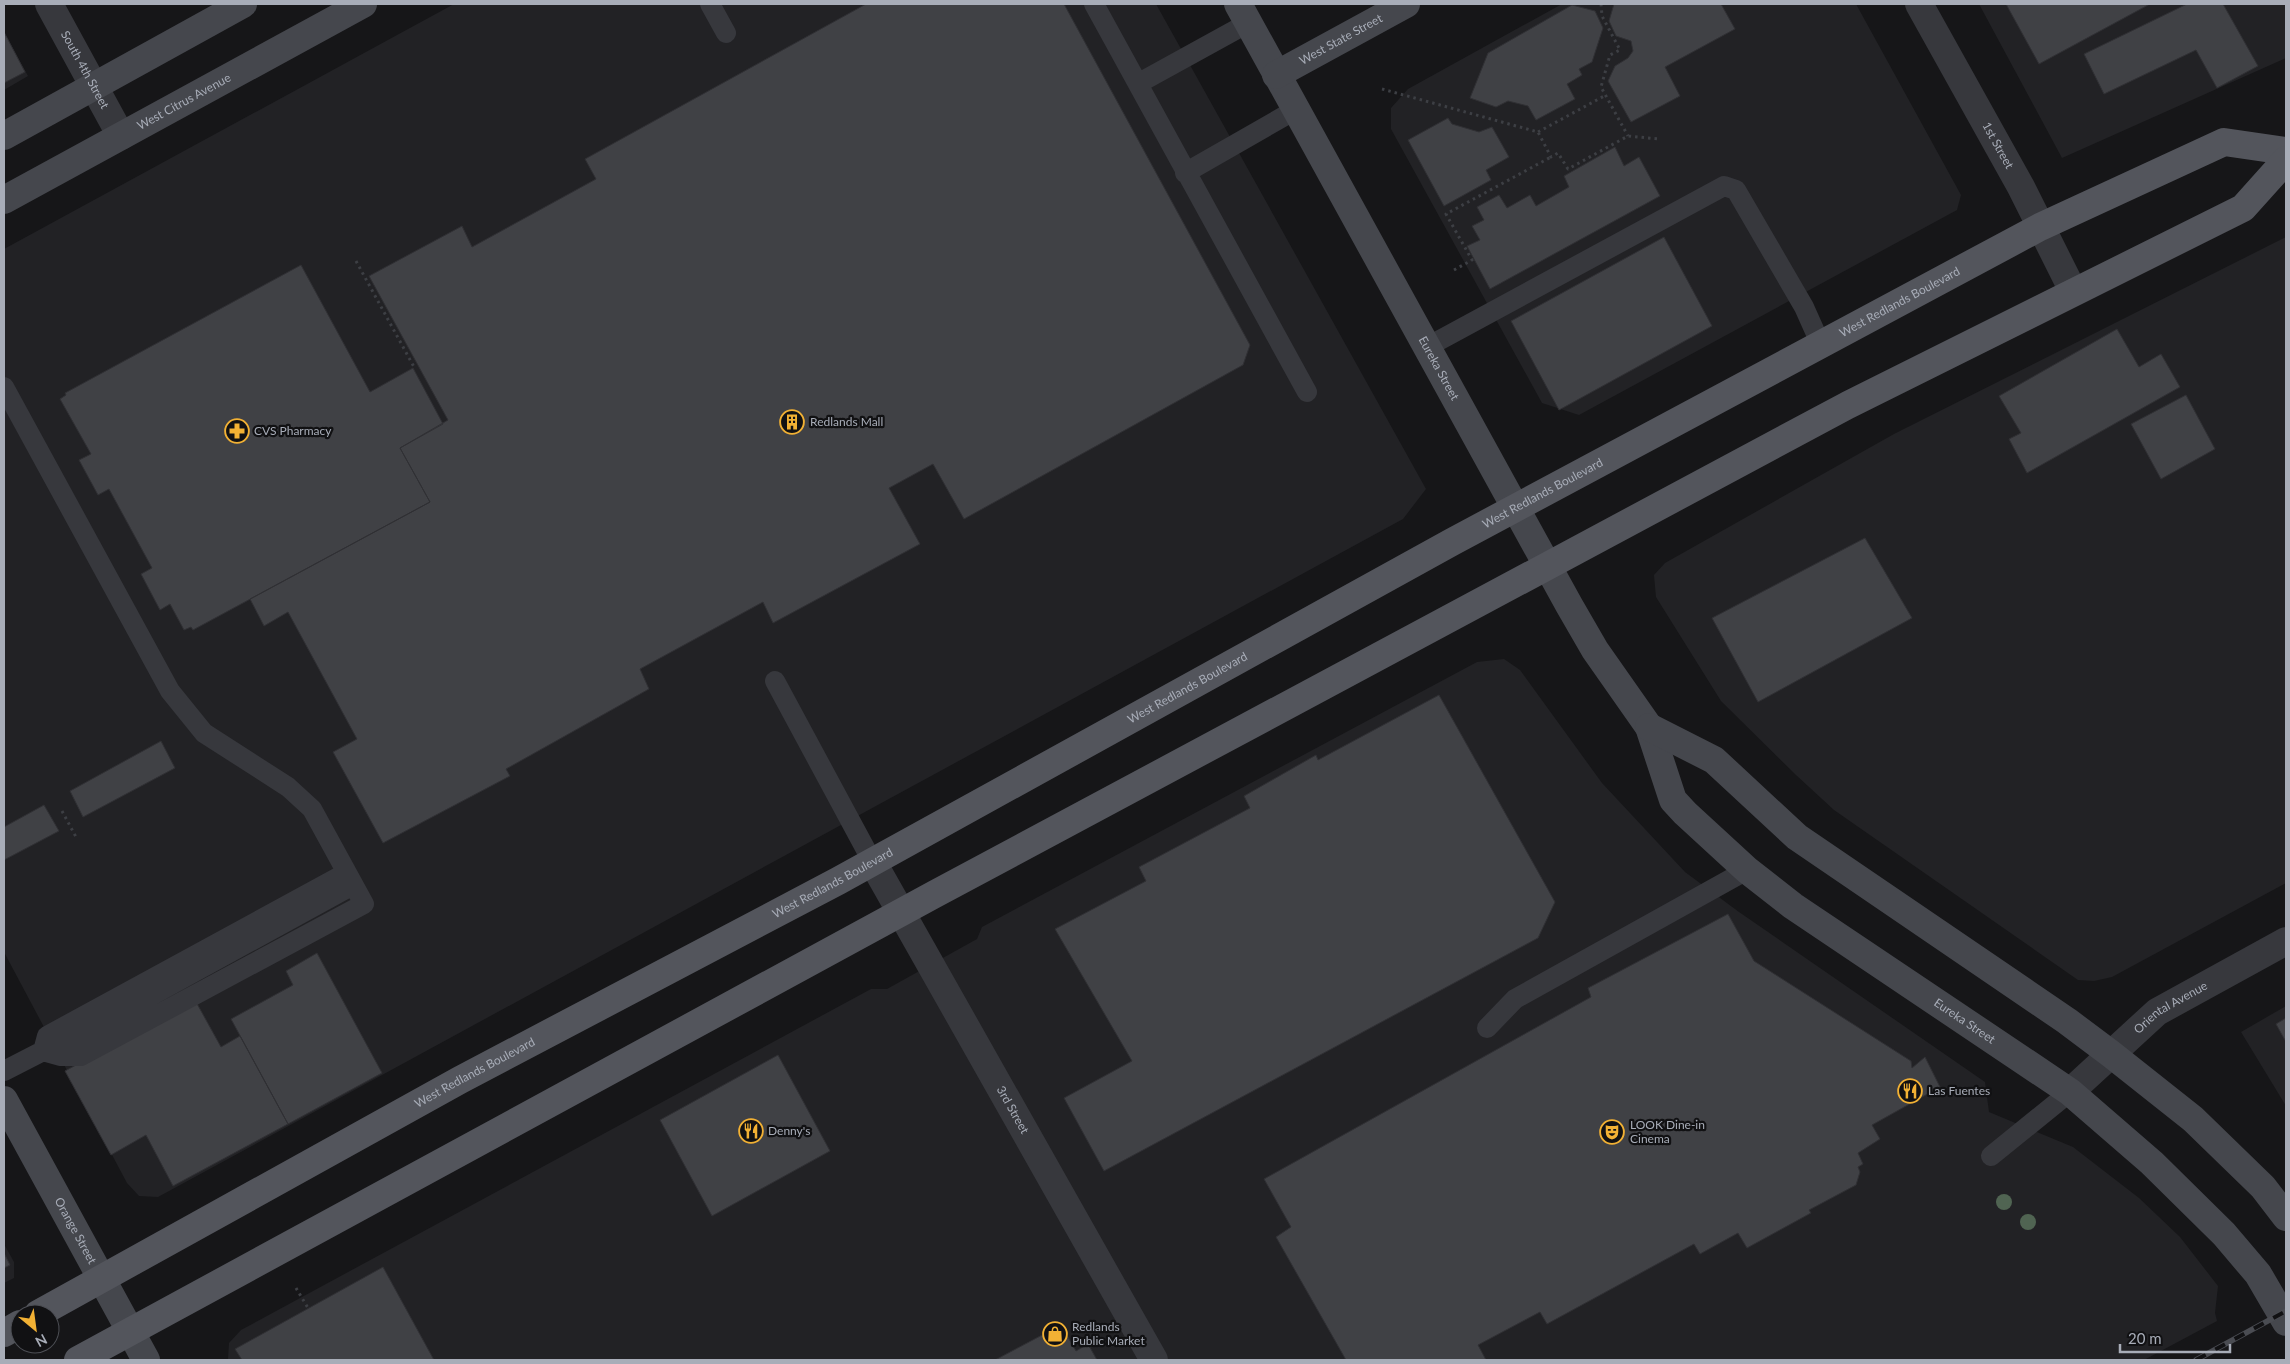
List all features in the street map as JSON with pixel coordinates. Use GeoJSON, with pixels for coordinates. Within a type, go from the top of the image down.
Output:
{"type":"FeatureCollection","features":[{"type":"Feature","properties":{"kind":"main road","name":"West Redlands Boulevard"},"geometry":{"type":"LineString","coordinates":[[56,1304],[460,1080],[838,881],[1514,508],[2040,227],[2224,142],[2286,151]]}},
{"type":"Feature","properties":{"kind":"main road"},"geometry":{"type":"LineString","coordinates":[[78,1360],[902,912],[1848,405],[2243,208],[2286,160]]}},
{"type":"Feature","properties":{"kind":"street","name":"South 4th Street"},"geometry":{"type":"LineString","coordinates":[[49,4],[121,136]]}},
{"type":"Feature","properties":{"kind":"street"},"geometry":{"type":"LineString","coordinates":[[4,136],[244,4]]}},
{"type":"Feature","properties":{"kind":"street","name":"West Citrus Avenue"},"geometry":{"type":"LineString","coordinates":[[4,200],[364,4]]}},
{"type":"Feature","properties":{"kind":"street","name":"West State Street"},"geometry":{"type":"LineString","coordinates":[[1276,75],[1406,4]]}},
{"type":"Feature","properties":{"kind":"street","name":"1st Street"},"geometry":{"type":"LineString","coordinates":[[1919,4],[2021,187],[2074,291]]}},
{"type":"Feature","properties":{"kind":"street","name":"Eureka Street"},"geometry":{"type":"LineString","coordinates":[[1243,13],[1514,508],[1595,650],[1649,727],[1673,800],[1747,870],[1793,906],[2070,1092],[2152,1163],[2218,1227],[2258,1274],[2286,1322]]}},
{"type":"Feature","properties":{"kind":"street","name":"Eureka Street"},"geometry":{"type":"LineString","coordinates":[[1649,727],[1714,760],[1797,837],[2067,1021],[2111,1054],[2193,1119],[2263,1187],[2286,1217]]}},
{"type":"Feature","properties":{"kind":"street","name":"3rd Street"},"geometry":{"type":"LineString","coordinates":[[872,861],[1154,1360]]}},
{"type":"Feature","properties":{"kind":"street","name":"Oriental Avenue"},"geometry":{"type":"LineString","coordinates":[[2070,1092],[2157,1012],[2286,941]]}},
{"type":"Feature","properties":{"kind":"street","name":"Orange Street"},"geometry":{"type":"LineString","coordinates":[[4,1100],[146,1360]]}},
{"type":"Feature","properties":{"kind":"lane"},"geometry":{"type":"LineString","coordinates":[[710,4],[726,33]]}},
{"type":"Feature","properties":{"kind":"lane"},"geometry":{"type":"LineString","coordinates":[[1094,4],[1307,392]]}},
{"type":"Feature","properties":{"kind":"lane"},"geometry":{"type":"LineString","coordinates":[[1139,83],[1243,13]]}},
{"type":"Feature","properties":{"kind":"lane"},"geometry":{"type":"LineString","coordinates":[[1185,172],[1296,110]]}},
{"type":"Feature","properties":{"kind":"lane"},"geometry":{"type":"LineString","coordinates":[[1427,347],[1724,186],[1736,190],[1804,307],[1821,345]]}},
{"type":"Feature","properties":{"kind":"lane"},"geometry":{"type":"LineString","coordinates":[[4,387],[170,691],[212,739],[288,787],[312,809],[364,904],[81,1056],[61,1056],[43,1051]]}},
{"type":"Feature","properties":{"kind":"lane"},"geometry":{"type":"LineString","coordinates":[[775,681],[872,861]]}},
{"type":"Feature","properties":{"kind":"lane"},"geometry":{"type":"LineString","coordinates":[[1487,1028],[1515,999],[1747,870]]}},
{"type":"Feature","properties":{"kind":"lane"},"geometry":{"type":"LineString","coordinates":[[4,1071],[83,1033],[349,879]]}},
{"type":"Feature","properties":{"kind":"lane"},"geometry":{"type":"LineString","coordinates":[[1990,1156],[2070,1092]]}},
{"type":"Feature","properties":{"kind":"path"},"geometry":{"type":"LineString","coordinates":[[1601,4],[1602,16],[1620,50],[1610,55],[1601,87],[1628,136]]}},
{"type":"Feature","properties":{"kind":"path"},"geometry":{"type":"LineString","coordinates":[[1382,89],[1538,132],[1606,95]]}},
{"type":"Feature","properties":{"kind":"path"},"geometry":{"type":"LineString","coordinates":[[1538,132],[1551,157]]}},
{"type":"Feature","properties":{"kind":"path"},"geometry":{"type":"LineString","coordinates":[[1454,270],[1472,260],[1446,214],[1558,153],[1568,169],[1628,136],[1659,140]]}},
{"type":"Feature","properties":{"kind":"path"},"geometry":{"type":"LineString","coordinates":[[356,261],[414,367]]}},
{"type":"Feature","properties":{"kind":"path"},"geometry":{"type":"LineString","coordinates":[[62,811],[76,837]]}},
{"type":"Feature","properties":{"kind":"path"},"geometry":{"type":"LineString","coordinates":[[296,1288],[308,1308]]}},
{"type":"Feature","properties":{"kind":"shaded area","name":"Redlands Mall"},"geometry":{"type":"Polygon","coordinates":[[[454,4],[1156,4],[1426,489],[1403,519],[158,1197],[139,1196],[127,1183],[4,952],[4,249],[454,4]]]}},
{"type":"Feature","properties":{"kind":"shaded area"},"geometry":{"type":"Polygon","coordinates":[[[1562,4],[1856,4],[1961,195],[1957,210],[1579,415],[1542,403],[1391,129],[1391,108],[1408,89],[1562,4]]]}},
{"type":"Feature","properties":{"kind":"shaded area"},"geometry":{"type":"Polygon","coordinates":[[[1979,4],[2286,4],[2286,58],[2062,158],[1979,4]]]}},
{"type":"Feature","properties":{"kind":"shaded area"},"geometry":{"type":"Polygon","coordinates":[[[4,32],[28,76],[4,90],[4,32]]]}},
{"type":"Feature","properties":{"kind":"shaded area"},"geometry":{"type":"Polygon","coordinates":[[[2286,237],[2286,883],[2112,977],[2094,981],[2078,980],[1834,810],[1796,775],[1721,701],[1656,597],[1654,575],[1665,563],[1894,434],[2286,237]]]}},
{"type":"Feature","properties":{"kind":"shaded area"},"geometry":{"type":"Polygon","coordinates":[[[1504,659],[1520,670],[1602,783],[1685,872],[1739,912],[1985,1082],[1989,1112],[2073,1147],[2139,1198],[2180,1237],[2218,1286],[2215,1313],[2217,1321],[2144,1360],[228,1359],[229,1343],[241,1330],[871,989],[887,989],[977,939],[982,927],[1477,662],[1504,659]]]}},
{"type":"Feature","properties":{"kind":"shaded area"},"geometry":{"type":"Polygon","coordinates":[[[2286,1006],[2286,1106],[2241,1032],[2286,1006]]]}},
{"type":"Feature","properties":{"kind":"shaded area"},"geometry":{"type":"Polygon","coordinates":[[[4,1244],[14,1262],[14,1278],[4,1283],[4,1244]]]}},
{"type":"Feature","properties":{"kind":"building","name":"Redlands Mall"},"geometry":{"type":"Polygon","coordinates":[[[866,4],[1064,4],[1250,345],[1243,365],[964,519],[933,464],[889,488],[920,544],[773,623],[763,602],[640,669],[649,689],[506,769],[510,776],[383,843],[333,752],[357,739],[288,612],[264,626],[250,599],[430,502],[400,448],[448,420],[369,276],[462,226],[472,247],[596,179],[585,159],[866,4]]]}},
{"type":"Feature","properties":{"kind":"building"},"geometry":{"type":"Polygon","coordinates":[[[1614,4],[1721,4],[1735,29],[1665,67],[1680,96],[1631,122],[1608,81],[1615,66],[1628,58],[1633,51],[1631,41],[1616,36],[1609,21],[1614,4]]]}},
{"type":"Feature","properties":{"kind":"building"},"geometry":{"type":"Polygon","coordinates":[[[2006,4],[2150,4],[2039,64],[2006,4]]]}},
{"type":"Feature","properties":{"kind":"building"},"geometry":{"type":"Polygon","coordinates":[[[2187,4],[2223,4],[2258,66],[2217,88],[2196,50],[2104,94],[2084,54],[2187,4]]]}},
{"type":"Feature","properties":{"kind":"building"},"geometry":{"type":"Polygon","coordinates":[[[1572,5],[1595,11],[1603,28],[1592,62],[1579,69],[1582,75],[1567,84],[1575,99],[1536,120],[1528,106],[1508,101],[1496,107],[1470,98],[1488,53],[1572,5]]]}},
{"type":"Feature","properties":{"kind":"building"},"geometry":{"type":"Polygon","coordinates":[[[4,32],[25,72],[4,83],[4,32]]]}},
{"type":"Feature","properties":{"kind":"building"},"geometry":{"type":"Polygon","coordinates":[[[1448,118],[1452,124],[1479,132],[1492,127],[1509,157],[1486,170],[1491,180],[1444,206],[1408,140],[1448,118]]]}},
{"type":"Feature","properties":{"kind":"building"},"geometry":{"type":"Polygon","coordinates":[[[1615,147],[1624,166],[1639,157],[1660,196],[1490,289],[1467,246],[1480,240],[1472,226],[1484,220],[1477,207],[1499,195],[1507,208],[1530,195],[1536,206],[1569,187],[1564,176],[1615,147]]]}},
{"type":"Feature","properties":{"kind":"building"},"geometry":{"type":"Polygon","coordinates":[[[1664,237],[1712,326],[1559,410],[1511,321],[1664,237]]]}},
{"type":"Feature","properties":{"kind":"building","name":"CVS Pharmacy"},"geometry":{"type":"Polygon","coordinates":[[[301,265],[370,392],[413,368],[443,424],[400,448],[430,502],[193,630],[191,627],[184,630],[170,604],[160,610],[141,574],[152,568],[109,489],[98,495],[79,460],[91,454],[60,399],[66,395],[65,393],[301,265]]]}},
{"type":"Feature","properties":{"kind":"building"},"geometry":{"type":"Polygon","coordinates":[[[2117,329],[2139,367],[2161,354],[2180,387],[2027,473],[2009,439],[2021,433],[1999,396],[2117,329]]]}},
{"type":"Feature","properties":{"kind":"building"},"geometry":{"type":"Polygon","coordinates":[[[2186,395],[2215,449],[2161,479],[2131,424],[2186,395]]]}},
{"type":"Feature","properties":{"kind":"building"},"geometry":{"type":"Polygon","coordinates":[[[1865,538],[1912,618],[1758,702],[1712,618],[1865,538]]]}},
{"type":"Feature","properties":{"kind":"building"},"geometry":{"type":"Polygon","coordinates":[[[1439,695],[1555,902],[1538,938],[1104,1171],[1064,1098],[1132,1061],[1055,929],[1146,881],[1139,867],[1250,808],[1244,796],[1316,755],[1318,760],[1439,695]]]}},
{"type":"Feature","properties":{"kind":"building"},"geometry":{"type":"Polygon","coordinates":[[[161,741],[175,768],[83,817],[70,791],[161,741]]]}},
{"type":"Feature","properties":{"kind":"building"},"geometry":{"type":"Polygon","coordinates":[[[44,805],[59,831],[4,860],[4,827],[44,805]]]}},
{"type":"Feature","properties":{"kind":"building","name":"LOOK Dine-in Cinema"},"geometry":{"type":"Polygon","coordinates":[[[1728,914],[1754,961],[1911,1061],[1912,1068],[1925,1057],[1940,1087],[1872,1125],[1880,1139],[1858,1153],[1863,1164],[1858,1167],[1860,1172],[1856,1185],[1809,1210],[1811,1213],[1747,1248],[1738,1233],[1700,1254],[1694,1244],[1547,1324],[1540,1312],[1478,1345],[1486,1360],[1346,1360],[1276,1237],[1291,1227],[1264,1179],[1591,997],[1588,988],[1728,914]]]}},
{"type":"Feature","properties":{"kind":"building"},"geometry":{"type":"Polygon","coordinates":[[[317,953],[382,1073],[288,1124],[231,1019],[293,985],[286,971],[317,953]]]}},
{"type":"Feature","properties":{"kind":"building"},"geometry":{"type":"Polygon","coordinates":[[[195,1000],[221,1047],[240,1036],[288,1124],[173,1186],[146,1135],[111,1155],[65,1071],[195,1000]]]}},
{"type":"Feature","properties":{"kind":"building"},"geometry":{"type":"Polygon","coordinates":[[[2286,1018],[2286,1042],[2276,1024],[2286,1018]]]}},
{"type":"Feature","properties":{"kind":"building"},"geometry":{"type":"Polygon","coordinates":[[[778,1055],[830,1151],[712,1216],[660,1120],[778,1055]]]}},
{"type":"Feature","properties":{"kind":"building"},"geometry":{"type":"Polygon","coordinates":[[[4,1253],[10,1265],[4,1268],[4,1253]]]}},
{"type":"Feature","properties":{"kind":"building"},"geometry":{"type":"Polygon","coordinates":[[[383,1267],[434,1360],[242,1360],[235,1349],[383,1267]]]}},
{"type":"Feature","properties":{"kind":"building","name":"Redlands Public Market"},"geometry":{"type":"Polygon","coordinates":[[[1061,1325],[1076,1351],[1088,1344],[1097,1360],[995,1360],[1061,1325]]]}},
{"type":"Feature","properties":{"kind":"railway"},"geometry":{"type":"LineString","coordinates":[[2196,1360],[2286,1311]]}},
{"type":"Feature","properties":{"kind":"place","name":"Redlands Mall"},"geometry":{"type":"Point","coordinates":[792,422]}},
{"type":"Feature","properties":{"kind":"place","name":"CVS Pharmacy"},"geometry":{"type":"Point","coordinates":[237,431]}},
{"type":"Feature","properties":{"kind":"place","name":"Las Fuentes"},"geometry":{"type":"Point","coordinates":[1910,1091]}},
{"type":"Feature","properties":{"kind":"place","name":"Denny's"},"geometry":{"type":"Point","coordinates":[751,1131]}},
{"type":"Feature","properties":{"kind":"place","name":"LOOK Dine-in Cinema"},"geometry":{"type":"Point","coordinates":[1612,1132]}},
{"type":"Feature","properties":{"kind":"place","name":"Redlands Public Market"},"geometry":{"type":"Point","coordinates":[1055,1334]}}]}
